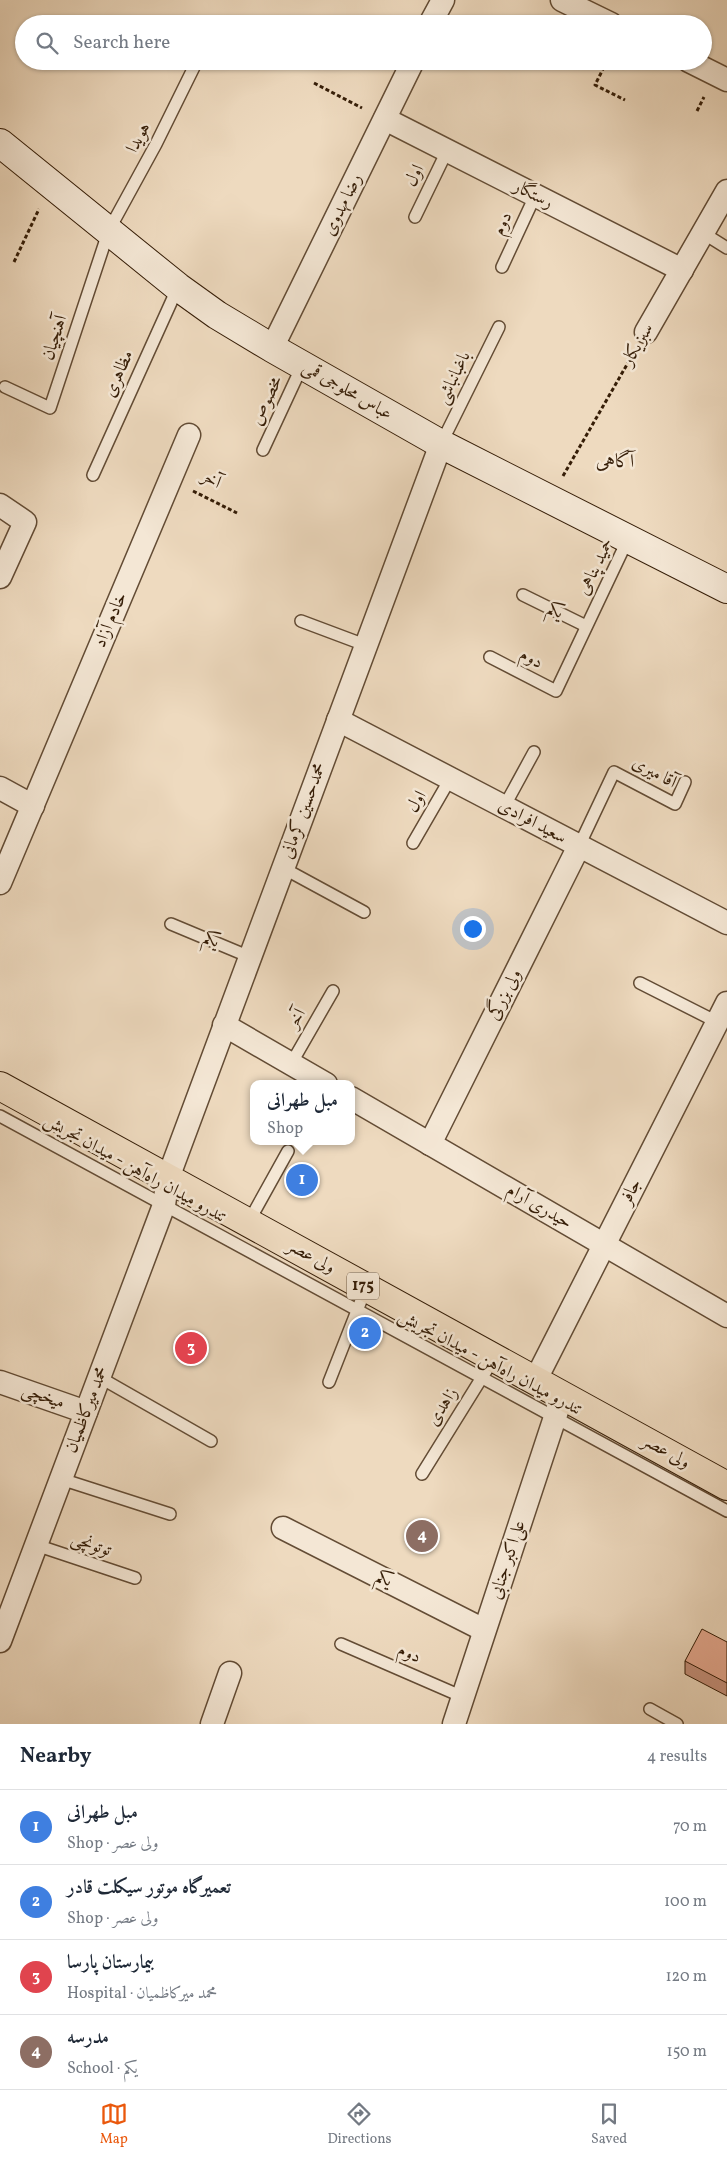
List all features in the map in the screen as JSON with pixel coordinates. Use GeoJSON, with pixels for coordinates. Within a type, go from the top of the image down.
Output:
{"type":"FeatureCollection","features":[{"type":"Feature","properties":{"kind":"main road","name":"ولی عصر"},"geometry":{"type":"LineString","coordinates":[[0,1086],[248,1223],[362,1299],[488,1368],[535,1381],[559,1407],[727,1486]]}},
{"type":"Feature","properties":{"kind":"street"},"geometry":{"type":"LineString","coordinates":[[435,15],[443,0]]}},
{"type":"Feature","properties":{"kind":"street"},"geometry":{"type":"LineString","coordinates":[[562,0],[593,15]]}},
{"type":"Feature","properties":{"kind":"street","name":"رضا مهدوی"},"geometry":{"type":"LineString","coordinates":[[272,348],[409,70]]}},
{"type":"Feature","properties":{"kind":"street"},"geometry":{"type":"LineString","coordinates":[[707,70],[727,80]]}},
{"type":"Feature","properties":{"kind":"street","name":"رستگار"},"geometry":{"type":"LineString","coordinates":[[385,119],[682,270]]}},
{"type":"Feature","properties":{"kind":"street","name":"عباس محلوجی قمی"},"geometry":{"type":"LineString","coordinates":[[0,143],[178,287],[217,315],[302,366],[441,444],[727,588]]}},
{"type":"Feature","properties":{"kind":"street","name":"سبزیکار"},"geometry":{"type":"LineString","coordinates":[[646,332],[727,191]]}},
{"type":"Feature","properties":{"kind":"street","name":"خادم آزاد"},"geometry":{"type":"LineString","coordinates":[[0,883],[189,435]]}},
{"type":"Feature","properties":{"kind":"street","name":"محمدحسین کرمانی"},"geometry":{"type":"LineString","coordinates":[[168,1178],[441,444]]}},
{"type":"Feature","properties":{"kind":"street"},"geometry":{"type":"LineString","coordinates":[[0,505],[25,522],[0,577]]}},
{"type":"Feature","properties":{"kind":"street","name":"سعید افرادی"},"geometry":{"type":"LineString","coordinates":[[338,720],[727,923]]}},
{"type":"Feature","properties":{"kind":"street"},"geometry":{"type":"LineString","coordinates":[[0,788],[33,806]]}},
{"type":"Feature","properties":{"kind":"street","name":"ولی بزرگی"},"geometry":{"type":"LineString","coordinates":[[430,1144],[579,846]]}},
{"type":"Feature","properties":{"kind":"street","name":"جافر"},"geometry":{"type":"LineString","coordinates":[[535,1381],[722,1013]]}},
{"type":"Feature","properties":{"kind":"street"},"geometry":{"type":"LineString","coordinates":[[224,1025],[319,1080]]}},
{"type":"Feature","properties":{"kind":"street","name":"حیدری آرام"},"geometry":{"type":"LineString","coordinates":[[355,1100],[727,1316]]}},
{"type":"Feature","properties":{"kind":"street","name":"محمد میرکاظمیان"},"geometry":{"type":"LineString","coordinates":[[0,1641],[5,1613],[36,1545],[164,1205],[168,1178]]}},
{"type":"Feature","properties":{"kind":"street","name":"میخچی"},"geometry":{"type":"LineString","coordinates":[[0,1382],[86,1412]]}},
{"type":"Feature","properties":{"kind":"street","name":"علی‌اکبر جنابی"},"geometry":{"type":"LineString","coordinates":[[454,1724],[559,1407]]}},
{"type":"Feature","properties":{"kind":"street","name":"یکم"},"geometry":{"type":"LineString","coordinates":[[284,1528],[484,1630]]}},
{"type":"Feature","properties":{"kind":"street"},"geometry":{"type":"LineString","coordinates":[[212,1724],[230,1673]]}},
{"type":"Feature","properties":{"kind":"lane","name":"هویدا"},"geometry":{"type":"LineString","coordinates":[[109,230],[156,144],[193,70]]}},
{"type":"Feature","properties":{"kind":"lane","name":"اول"},"geometry":{"type":"LineString","coordinates":[[414,217],[447,151]]}},
{"type":"Feature","properties":{"kind":"lane","name":"دوم"},"geometry":{"type":"LineString","coordinates":[[502,268],[536,196]]}},
{"type":"Feature","properties":{"kind":"lane","name":"آهنچیان"},"geometry":{"type":"LineString","coordinates":[[5,387],[50,408],[109,230]]}},
{"type":"Feature","properties":{"kind":"lane"},"geometry":{"type":"LineString","coordinates":[[702,233],[727,248]]}},
{"type":"Feature","properties":{"kind":"lane","name":"مظاهری"},"geometry":{"type":"LineString","coordinates":[[92,475],[178,287]]}},
{"type":"Feature","properties":{"kind":"lane","name":"باغبانباشی"},"geometry":{"type":"LineString","coordinates":[[441,444],[499,327]]}},
{"type":"Feature","properties":{"kind":"lane","name":"مخصوص"},"geometry":{"type":"LineString","coordinates":[[263,450],[302,366]]}},
{"type":"Feature","properties":{"kind":"lane","name":"حمید پناهی"},"geometry":{"type":"LineString","coordinates":[[556,692],[628,539]]}},
{"type":"Feature","properties":{"kind":"lane","name":"یکم"},"geometry":{"type":"LineString","coordinates":[[523,596],[586,626]]}},
{"type":"Feature","properties":{"kind":"lane"},"geometry":{"type":"LineString","coordinates":[[301,621],[366,645]]}},
{"type":"Feature","properties":{"kind":"lane","name":"دوم"},"geometry":{"type":"LineString","coordinates":[[490,657],[556,692]]}},
{"type":"Feature","properties":{"kind":"lane"},"geometry":{"type":"LineString","coordinates":[[504,807],[534,752]]}},
{"type":"Feature","properties":{"kind":"lane","name":"آقا میری"},"geometry":{"type":"LineString","coordinates":[[579,846],[614,772],[675,804],[685,782]]}},
{"type":"Feature","properties":{"kind":"lane","name":"اول"},"geometry":{"type":"LineString","coordinates":[[413,842],[450,779]]}},
{"type":"Feature","properties":{"kind":"lane"},"geometry":{"type":"LineString","coordinates":[[283,868],[364,912]]}},
{"type":"Feature","properties":{"kind":"lane","name":"یکم"},"geometry":{"type":"LineString","coordinates":[[171,924],[250,957]]}},
{"type":"Feature","properties":{"kind":"lane"},"geometry":{"type":"LineString","coordinates":[[640,983],[722,1013]]}},
{"type":"Feature","properties":{"kind":"lane","name":"آخر"},"geometry":{"type":"LineString","coordinates":[[291,1064],[333,991]]}},
{"type":"Feature","properties":{"kind":"lane","name":"تندرو میدان راه‌آهن - میدان تجریش"},"geometry":{"type":"LineString","coordinates":[[0,1116],[164,1205],[362,1299]]}},
{"type":"Feature","properties":{"kind":"lane"},"geometry":{"type":"LineString","coordinates":[[248,1223],[288,1151]]}},
{"type":"Feature","properties":{"kind":"lane"},"geometry":{"type":"LineString","coordinates":[[329,1382],[362,1299]]}},
{"type":"Feature","properties":{"kind":"lane","name":"تندرو میدان راه‌آهن - میدان تجریش"},"geometry":{"type":"LineString","coordinates":[[488,1368],[559,1407],[727,1511]]}},
{"type":"Feature","properties":{"kind":"lane","name":"زاهدی"},"geometry":{"type":"LineString","coordinates":[[422,1474],[488,1368]]}},
{"type":"Feature","properties":{"kind":"lane"},"geometry":{"type":"LineString","coordinates":[[99,1377],[211,1441]]}},
{"type":"Feature","properties":{"kind":"lane"},"geometry":{"type":"LineString","coordinates":[[61,1479],[170,1514]]}},
{"type":"Feature","properties":{"kind":"lane","name":"توتونچی"},"geometry":{"type":"LineString","coordinates":[[36,1545],[135,1578]]}},
{"type":"Feature","properties":{"kind":"lane","name":"دوم"},"geometry":{"type":"LineString","coordinates":[[341,1644],[463,1697]]}},
{"type":"Feature","properties":{"kind":"lane"},"geometry":{"type":"LineString","coordinates":[[650,1709],[676,1724]]}},
{"type":"Feature","properties":{"kind":"path"},"geometry":{"type":"LineString","coordinates":[[602,70],[595,85],[625,100]]}},
{"type":"Feature","properties":{"kind":"path"},"geometry":{"type":"LineString","coordinates":[[314,83],[385,119]]}},
{"type":"Feature","properties":{"kind":"path"},"geometry":{"type":"LineString","coordinates":[[14,262],[51,183]]}},
{"type":"Feature","properties":{"kind":"path","name":"سبزیکار"},"geometry":{"type":"LineString","coordinates":[[550,499],[646,332]]}},
{"type":"Feature","properties":{"kind":"path","name":"آخر"},"geometry":{"type":"LineString","coordinates":[[170,480],[238,512]]}},
{"type":"Feature","properties":{"kind":"building"},"geometry":{"type":"Polygon","coordinates":[[[702,1629],[727,1642],[727,1683],[685,1661],[702,1629]]]}},
{"type":"Feature","properties":{"kind":"place","name":"مبل طهرانی"},"geometry":{"type":"Point","coordinates":[302,1180]}},
{"type":"Feature","properties":{"kind":"place","name":"تعمیرگاه موتور سیکلت قادر"},"geometry":{"type":"Point","coordinates":[365,1333]}},
{"type":"Feature","properties":{"kind":"place","name":"بیمارستان پارسا"},"geometry":{"type":"Point","coordinates":[191,1348]}},
{"type":"Feature","properties":{"kind":"place","name":"مدرسه"},"geometry":{"type":"Point","coordinates":[422,1536]}},
{"type":"Feature","properties":{"kind":"district","name":"آگاهی"},"geometry":{"type":"Point","coordinates":[615,462]}}]}
